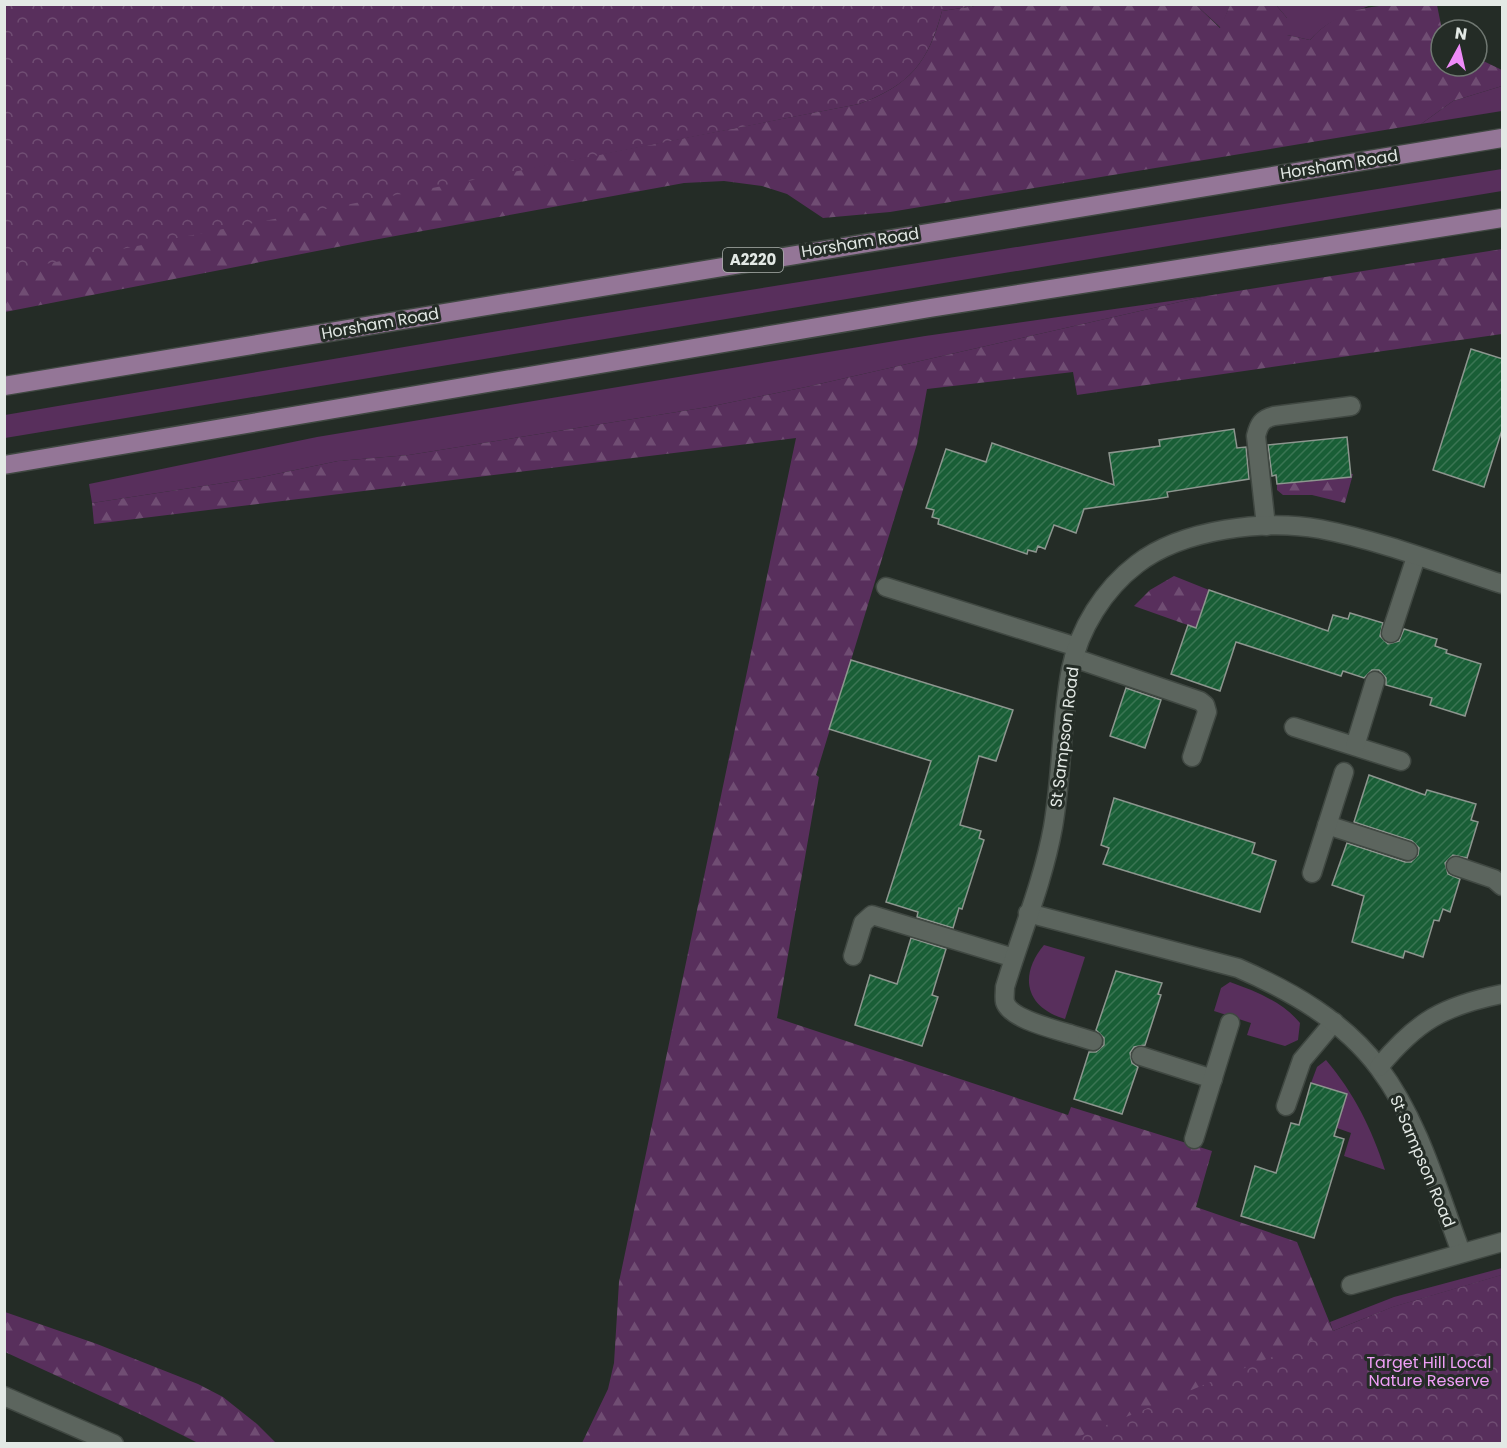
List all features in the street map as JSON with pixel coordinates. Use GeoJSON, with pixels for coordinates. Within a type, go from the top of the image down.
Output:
{"type":"FeatureCollection","features":[{"type":"Feature","properties":{"kind":"main road","name":"Horsham Road"},"geometry":{"type":"LineString","coordinates":[[4,386],[1503,138]]}},
{"type":"Feature","properties":{"kind":"main road"},"geometry":{"type":"LineString","coordinates":[[4,465],[930,308],[1503,218]]}},
{"type":"Feature","properties":{"kind":"street"},"geometry":{"type":"LineString","coordinates":[[1266,525],[1256,436],[1258,426],[1265,419],[1274,416],[1351,406]]}},
{"type":"Feature","properties":{"kind":"street","name":"St Sampson Road"},"geometry":{"type":"LineString","coordinates":[[1093,1041],[1022,1018],[1010,1010],[1005,1002],[1005,987],[1044,867],[1052,829],[1076,653],[1088,622],[1102,600],[1138,563],[1163,549],[1221,531],[1266,525],[1319,529],[1503,584]]}},
{"type":"Feature","properties":{"kind":"street"},"geometry":{"type":"LineString","coordinates":[[1391,633],[1416,557]]}},
{"type":"Feature","properties":{"kind":"street"},"geometry":{"type":"LineString","coordinates":[[886,587],[1076,653],[1200,701],[1205,705],[1206,712],[1192,757]]}},
{"type":"Feature","properties":{"kind":"street"},"geometry":{"type":"LineString","coordinates":[[1355,746],[1375,681]]}},
{"type":"Feature","properties":{"kind":"street"},"geometry":{"type":"LineString","coordinates":[[1294,727],[1401,761]]}},
{"type":"Feature","properties":{"kind":"street"},"geometry":{"type":"LineString","coordinates":[[1312,873],[1344,772]]}},
{"type":"Feature","properties":{"kind":"street"},"geometry":{"type":"LineString","coordinates":[[1327,825],[1408,851]]}},
{"type":"Feature","properties":{"kind":"street"},"geometry":{"type":"LineString","coordinates":[[1456,866],[1494,879],[1503,886]]}},
{"type":"Feature","properties":{"kind":"street","name":"St Sampson Road"},"geometry":{"type":"LineString","coordinates":[[1028,913],[1238,968],[1293,995],[1334,1022],[1379,1067],[1412,1127],[1461,1252]]}},
{"type":"Feature","properties":{"kind":"street"},"geometry":{"type":"LineString","coordinates":[[853,956],[863,923],[872,915],[1014,958]]}},
{"type":"Feature","properties":{"kind":"street"},"geometry":{"type":"LineString","coordinates":[[1379,1067],[1399,1043],[1422,1023],[1448,1009],[1503,994]]}},
{"type":"Feature","properties":{"kind":"street"},"geometry":{"type":"LineString","coordinates":[[1286,1106],[1302,1060],[1334,1022]]}},
{"type":"Feature","properties":{"kind":"street"},"geometry":{"type":"LineString","coordinates":[[1194,1139],[1230,1023]]}},
{"type":"Feature","properties":{"kind":"street"},"geometry":{"type":"LineString","coordinates":[[1141,1056],[1213,1079]]}},
{"type":"Feature","properties":{"kind":"street"},"geometry":{"type":"LineString","coordinates":[[1351,1285],[1461,1252],[1503,1242]]}},
{"type":"Feature","properties":{"kind":"street"},"geometry":{"type":"LineString","coordinates":[[4,1396],[114,1443]]}},
{"type":"Feature","properties":{"kind":"green space"},"geometry":{"type":"Polygon","coordinates":[[[5,4],[981,5],[942,11],[930,45],[914,70],[892,89],[859,104],[5,272],[5,4]]]}},
{"type":"Feature","properties":{"kind":"green space"},"geometry":{"type":"Polygon","coordinates":[[[981,5],[1196,5],[1220,28],[1230,5],[1276,5],[1287,18],[1287,35],[1310,40],[1324,27],[1353,11],[1385,6],[1437,5],[1440,18],[1429,18],[1429,78],[1489,78],[1489,64],[1502,70],[1502,86],[1453,101],[1421,124],[890,212],[823,218],[787,194],[762,186],[724,181],[684,183],[368,241],[5,312],[5,270],[859,104],[891,89],[914,70],[931,45],[942,11],[981,5]]]}},
{"type":"Feature","properties":{"kind":"green space"},"geometry":{"type":"Polygon","coordinates":[[[1196,5],[1230,5],[1221,28],[1196,5]]]}},
{"type":"Feature","properties":{"kind":"green space"},"geometry":{"type":"Polygon","coordinates":[[[1276,5],[1371,5],[1331,22],[1310,40],[1287,35],[1287,18],[1276,5]]]}},
{"type":"Feature","properties":{"kind":"green space"},"geometry":{"type":"Polygon","coordinates":[[[1502,86],[1502,111],[1421,124],[1453,101],[1502,86]]]}},
{"type":"Feature","properties":{"kind":"green space"},"geometry":{"type":"Polygon","coordinates":[[[1502,169],[1502,191],[5,438],[5,415],[569,319],[1502,169]]]}},
{"type":"Feature","properties":{"kind":"green space"},"geometry":{"type":"Polygon","coordinates":[[[1502,249],[1502,334],[1077,395],[1073,372],[927,389],[917,444],[816,775],[819,777],[777,1018],[1068,1115],[1071,1107],[1212,1151],[1196,1207],[1297,1242],[1333,1331],[1393,1307],[1502,1275],[1502,1443],[582,1443],[608,1389],[614,1363],[619,1282],[796,438],[94,524],[92,503],[262,477],[338,461],[409,455],[708,407],[1206,296],[1502,249]]]}},
{"type":"Feature","properties":{"kind":"green space"},"geometry":{"type":"Polygon","coordinates":[[[1206,296],[708,407],[409,455],[338,461],[262,477],[92,503],[89,484],[317,437],[925,336],[1206,296]]]}},
{"type":"Feature","properties":{"kind":"green space"},"geometry":{"type":"Polygon","coordinates":[[[1353,474],[1345,503],[1312,495],[1283,495],[1277,490],[1277,484],[1351,477],[1353,474]]]}},
{"type":"Feature","properties":{"kind":"green space"},"geometry":{"type":"Polygon","coordinates":[[[1174,576],[1209,590],[1196,628],[1134,606],[1150,590],[1174,576]]]}},
{"type":"Feature","properties":{"kind":"green space"},"geometry":{"type":"Polygon","coordinates":[[[1044,945],[1085,957],[1065,1019],[1042,1007],[1034,999],[1030,990],[1031,968],[1044,945]]]}},
{"type":"Feature","properties":{"kind":"green space"},"geometry":{"type":"Polygon","coordinates":[[[1230,982],[1268,998],[1285,1009],[1300,1023],[1298,1040],[1285,1046],[1247,1035],[1251,1023],[1214,1011],[1221,988],[1230,982]]]}},
{"type":"Feature","properties":{"kind":"green space"},"geometry":{"type":"Polygon","coordinates":[[[1326,1060],[1345,1085],[1361,1112],[1385,1170],[1344,1156],[1351,1133],[1337,1128],[1347,1094],[1311,1083],[1317,1067],[1326,1060]]]}},
{"type":"Feature","properties":{"kind":"green space"},"geometry":{"type":"Polygon","coordinates":[[[1502,1268],[1502,1275],[1393,1307],[1333,1331],[1330,1322],[1394,1297],[1502,1268]]]}},
{"type":"Feature","properties":{"kind":"green space","name":"Target Hill Local Nature Reserve"},"geometry":{"type":"Polygon","coordinates":[[[1502,1275],[1502,1443],[1063,1443],[1393,1307],[1502,1275]]]}},
{"type":"Feature","properties":{"kind":"green space"},"geometry":{"type":"Polygon","coordinates":[[[5,1312],[97,1344],[198,1384],[223,1397],[257,1424],[276,1443],[198,1443],[5,1352],[5,1312]]]}},
{"type":"Feature","properties":{"kind":"building"},"geometry":{"type":"Polygon","coordinates":[[[1471,349],[1503,359],[1503,427],[1484,487],[1433,470],[1471,349]]]}},
{"type":"Feature","properties":{"kind":"building"},"geometry":{"type":"Polygon","coordinates":[[[1234,429],[1237,448],[1246,447],[1249,479],[1167,492],[1168,497],[1084,509],[1076,533],[1054,525],[1045,549],[1038,546],[1036,552],[1028,550],[1027,554],[938,524],[939,519],[932,517],[934,510],[926,508],[946,449],[986,462],[992,443],[1114,485],[1109,453],[1160,446],[1159,440],[1234,429]]]}},
{"type":"Feature","properties":{"kind":"building"},"geometry":{"type":"Polygon","coordinates":[[[1347,437],[1351,477],[1277,484],[1276,475],[1272,476],[1268,445],[1347,437]]]}},
{"type":"Feature","properties":{"kind":"building"},"geometry":{"type":"Polygon","coordinates":[[[1209,590],[1328,631],[1333,615],[1348,619],[1350,613],[1383,623],[1380,636],[1388,644],[1399,641],[1404,629],[1437,639],[1435,646],[1447,650],[1446,653],[1481,664],[1465,716],[1430,705],[1432,698],[1386,685],[1386,678],[1379,670],[1372,670],[1364,678],[1343,671],[1341,676],[1236,642],[1220,691],[1171,674],[1188,625],[1196,628],[1209,590]]]}},
{"type":"Feature","properties":{"kind":"building"},"geometry":{"type":"Polygon","coordinates":[[[851,660],[1013,710],[996,761],[979,756],[960,825],[981,831],[979,838],[984,840],[962,909],[959,908],[953,928],[917,917],[918,912],[886,902],[931,761],[829,729],[851,660]]]}},
{"type":"Feature","properties":{"kind":"building"},"geometry":{"type":"Polygon","coordinates":[[[1126,688],[1161,700],[1145,748],[1110,736],[1126,688]]]}},
{"type":"Feature","properties":{"kind":"building"},"geometry":{"type":"Polygon","coordinates":[[[1369,775],[1425,795],[1427,790],[1476,804],[1471,820],[1478,822],[1467,858],[1453,855],[1445,863],[1448,874],[1460,879],[1450,912],[1443,909],[1439,921],[1434,920],[1423,957],[1405,951],[1403,958],[1352,942],[1364,896],[1332,885],[1347,843],[1405,862],[1411,862],[1418,855],[1419,848],[1412,841],[1354,822],[1369,775]]]}},
{"type":"Feature","properties":{"kind":"building"},"geometry":{"type":"Polygon","coordinates":[[[1114,798],[1255,843],[1252,853],[1276,861],[1260,912],[1103,864],[1109,848],[1101,845],[1114,798]]]}},
{"type":"Feature","properties":{"kind":"building"},"geometry":{"type":"Polygon","coordinates":[[[911,938],[946,949],[932,995],[938,997],[922,1046],[855,1025],[870,975],[897,984],[911,938]]]}},
{"type":"Feature","properties":{"kind":"building"},"geometry":{"type":"Polygon","coordinates":[[[1116,971],[1162,983],[1158,994],[1161,995],[1145,1045],[1134,1047],[1130,1053],[1132,1063],[1138,1067],[1122,1114],[1074,1099],[1089,1052],[1096,1052],[1104,1045],[1104,1038],[1096,1030],[1116,971]]]}},
{"type":"Feature","properties":{"kind":"building"},"geometry":{"type":"Polygon","coordinates":[[[1311,1083],[1347,1094],[1334,1136],[1344,1139],[1314,1238],[1241,1216],[1255,1166],[1276,1173],[1291,1123],[1299,1125],[1311,1083]]]}}]}
